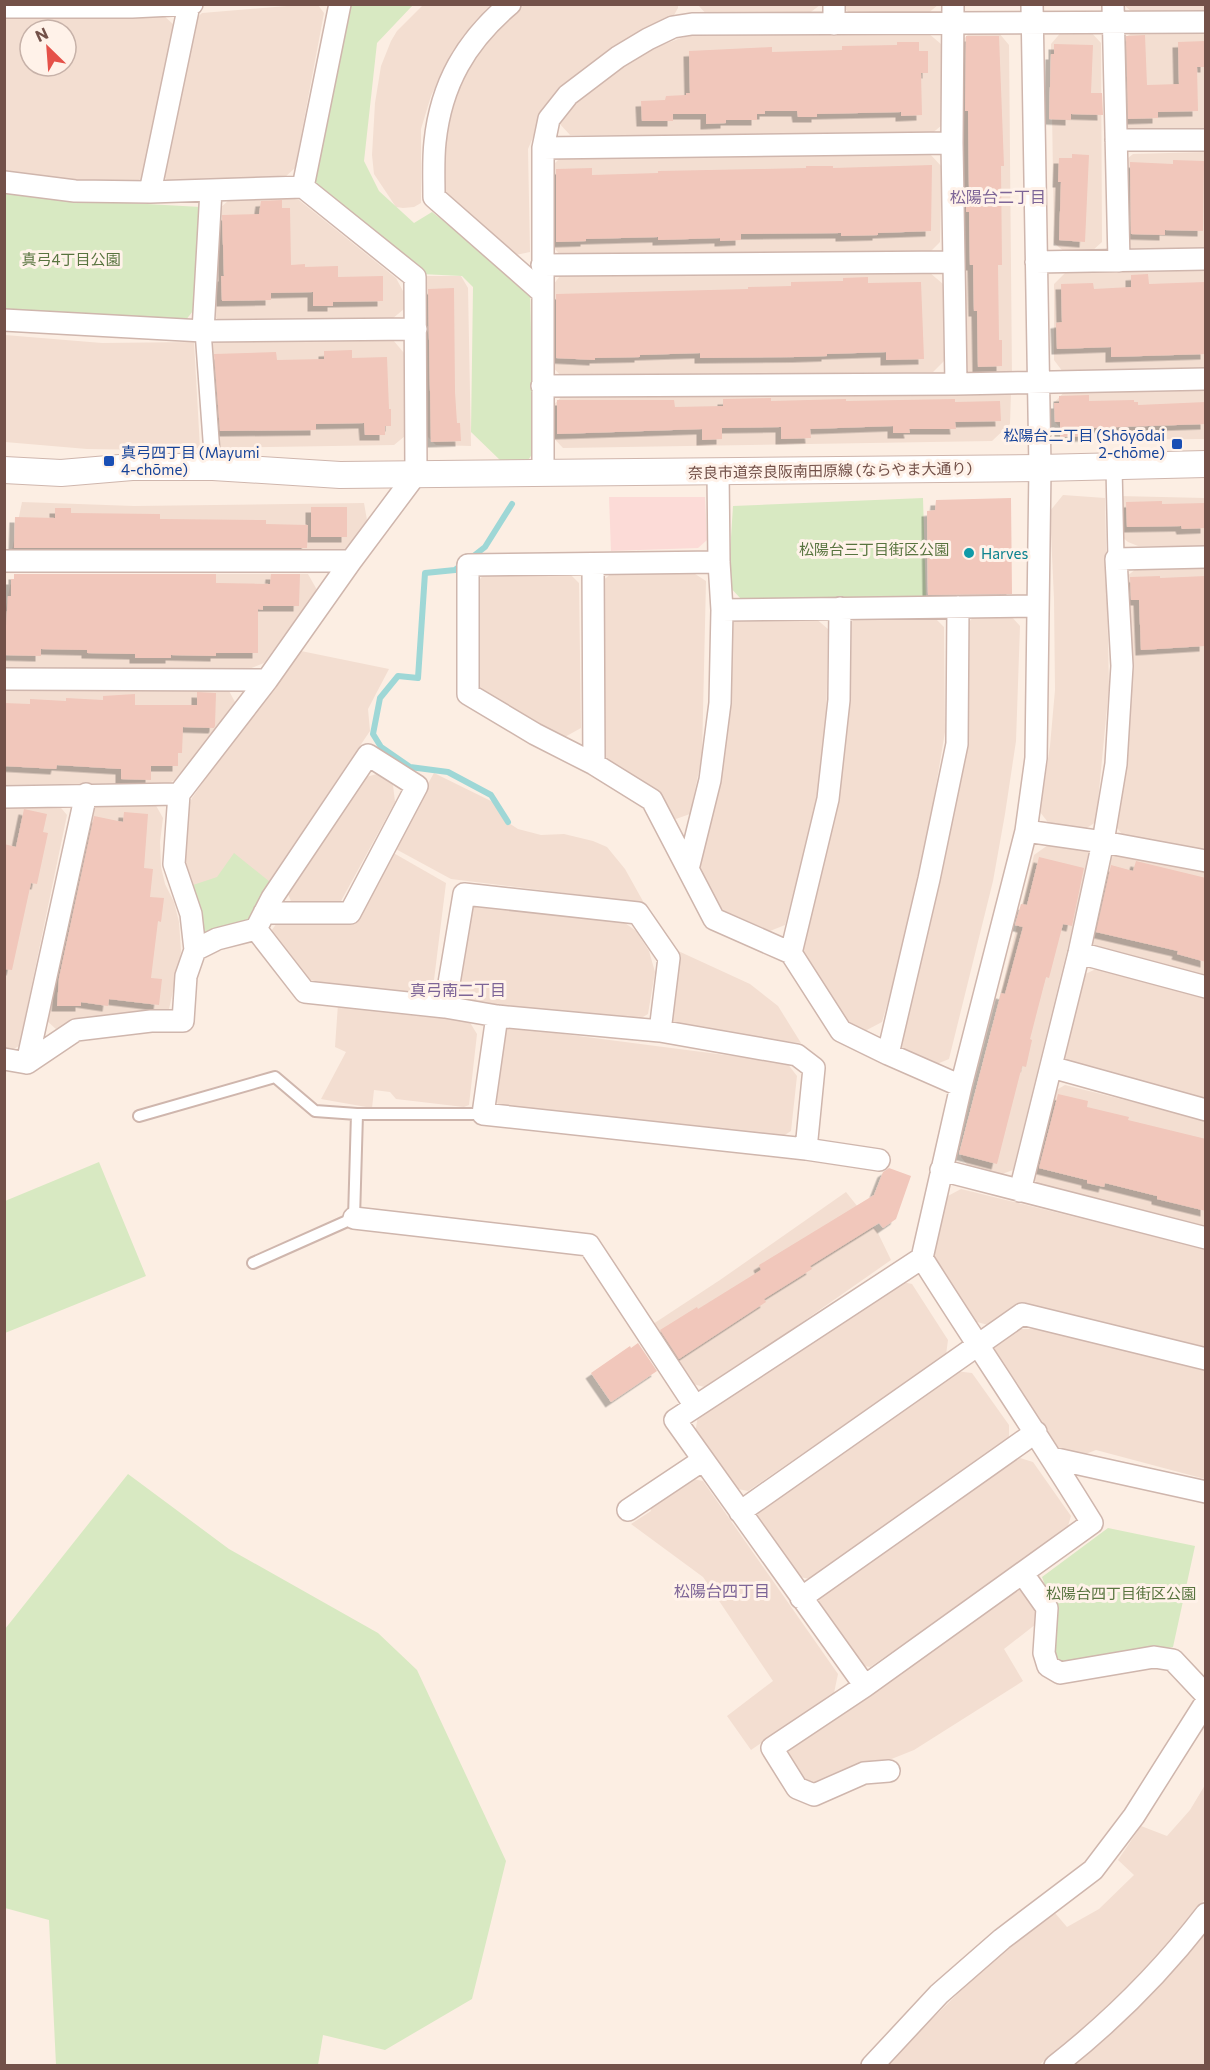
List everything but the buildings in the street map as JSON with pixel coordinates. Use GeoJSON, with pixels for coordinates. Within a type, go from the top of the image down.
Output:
{"type":"FeatureCollection","features":[{"type":"Feature","properties":{"kind":"street"},"geometry":{"type":"LineString","coordinates":[[303,187],[340,4]]}},
{"type":"Feature","properties":{"kind":"street"},"geometry":{"type":"LineString","coordinates":[[510,4],[488,23],[472,43],[456,69],[443,98],[434,142],[434,197],[542,292]]}},
{"type":"Feature","properties":{"kind":"street"},"geometry":{"type":"LineString","coordinates":[[4,7],[191,5],[150,192]]}},
{"type":"Feature","properties":{"kind":"street"},"geometry":{"type":"LineString","coordinates":[[543,473],[543,148],[549,119],[568,95],[618,57],[673,27],[691,14],[1113,14],[1206,22]]}},
{"type":"Feature","properties":{"kind":"street"},"geometry":{"type":"LineString","coordinates":[[953,14],[952,142],[956,384]]}},
{"type":"Feature","properties":{"kind":"street"},"geometry":{"type":"LineString","coordinates":[[889,1771],[864,1773],[814,1795],[797,1788],[772,1748],[865,1686],[1092,1523],[1036,1432],[922,1258],[961,1086],[1026,831],[1036,758],[1040,468],[1032,14]]}},
{"type":"Feature","properties":{"kind":"street"},"geometry":{"type":"LineString","coordinates":[[1113,14],[1119,261]]}},
{"type":"Feature","properties":{"kind":"street"},"geometry":{"type":"LineString","coordinates":[[1116,140],[1206,140]]}},
{"type":"Feature","properties":{"kind":"street"},"geometry":{"type":"LineString","coordinates":[[543,148],[952,142]]}},
{"type":"Feature","properties":{"kind":"street"},"geometry":{"type":"LineString","coordinates":[[4,182],[75,191],[150,192],[303,187],[415,277],[416,329],[416,474],[267,680],[179,794],[174,864],[190,914],[195,950],[186,976],[183,1022],[151,1022],[76,1030],[27,1063],[4,1059]]}},
{"type":"Feature","properties":{"kind":"street"},"geometry":{"type":"LineString","coordinates":[[211,190],[203,331],[213,467]]}},
{"type":"Feature","properties":{"kind":"street"},"geometry":{"type":"LineString","coordinates":[[1036,262],[1206,259]]}},
{"type":"Feature","properties":{"kind":"street"},"geometry":{"type":"LineString","coordinates":[[542,265],[954,262]]}},
{"type":"Feature","properties":{"kind":"street"},"geometry":{"type":"LineString","coordinates":[[4,320],[203,331],[416,329]]}},
{"type":"Feature","properties":{"kind":"street"},"geometry":{"type":"LineString","coordinates":[[542,386],[956,384],[1206,379]]}},
{"type":"Feature","properties":{"kind":"street","name":"奈良市道奈良阪南田原線 (ならやま大通り)"},"geometry":{"type":"LineString","coordinates":[[4,470],[61,473],[132,467],[213,467],[340,474],[416,474],[1040,468],[1206,464]]}},
{"type":"Feature","properties":{"kind":"street"},"geometry":{"type":"LineString","coordinates":[[1020,1191],[1103,842],[1116,764],[1122,666],[1114,467]]}},
{"type":"Feature","properties":{"kind":"street"},"geometry":{"type":"LineString","coordinates":[[688,869],[710,780],[720,703],[722,610],[718,471]]}},
{"type":"Feature","properties":{"kind":"street"},"geometry":{"type":"LineString","coordinates":[[1116,559],[1206,557]]}},
{"type":"Feature","properties":{"kind":"street"},"geometry":{"type":"LineString","coordinates":[[4,561],[351,561]]}},
{"type":"Feature","properties":{"kind":"street"},"geometry":{"type":"LineString","coordinates":[[719,562],[468,565],[468,694],[535,734],[594,764],[652,800],[714,919],[791,953],[841,1031],[961,1086]]}},
{"type":"Feature","properties":{"kind":"street"},"geometry":{"type":"LineString","coordinates":[[593,564],[594,764]]}},
{"type":"Feature","properties":{"kind":"street"},"geometry":{"type":"LineString","coordinates":[[722,610],[1038,606]]}},
{"type":"Feature","properties":{"kind":"street"},"geometry":{"type":"LineString","coordinates":[[888,1054],[929,879],[957,744],[958,607]]}},
{"type":"Feature","properties":{"kind":"street"},"geometry":{"type":"LineString","coordinates":[[791,953],[828,799],[839,700],[840,608]]}},
{"type":"Feature","properties":{"kind":"street"},"geometry":{"type":"LineString","coordinates":[[4,679],[267,680]]}},
{"type":"Feature","properties":{"kind":"street"},"geometry":{"type":"LineString","coordinates":[[195,950],[260,921],[350,913],[417,786],[368,755],[272,898],[260,921]]}},
{"type":"Feature","properties":{"kind":"street"},"geometry":{"type":"LineString","coordinates":[[27,1063],[86,794]]}},
{"type":"Feature","properties":{"kind":"street"},"geometry":{"type":"LineString","coordinates":[[4,797],[179,794]]}},
{"type":"Feature","properties":{"kind":"street"},"geometry":{"type":"LineString","coordinates":[[1026,831],[1103,842],[1206,861]]}},
{"type":"Feature","properties":{"kind":"street"},"geometry":{"type":"LineString","coordinates":[[445,1007],[464,894],[638,913],[669,958],[660,1031]]}},
{"type":"Feature","properties":{"kind":"street"},"geometry":{"type":"LineString","coordinates":[[260,921],[305,992],[445,1007],[497,1016],[660,1031],[797,1055],[814,1068],[806,1149]]}},
{"type":"Feature","properties":{"kind":"street"},"geometry":{"type":"LineString","coordinates":[[1078,953],[1206,987]]}},
{"type":"Feature","properties":{"kind":"street"},"geometry":{"type":"LineString","coordinates":[[497,1016],[483,1114],[806,1149],[879,1160]]}},
{"type":"Feature","properties":{"kind":"street"},"geometry":{"type":"LineString","coordinates":[[1051,1067],[1206,1110]]}},
{"type":"Feature","properties":{"kind":"street"},"geometry":{"type":"LineString","coordinates":[[941,1170],[1206,1238]]}},
{"type":"Feature","properties":{"kind":"street"},"geometry":{"type":"LineString","coordinates":[[354,1218],[589,1245],[695,1406]]}},
{"type":"Feature","properties":{"kind":"street"},"geometry":{"type":"LineString","coordinates":[[865,1686],[675,1420],[922,1258]]}},
{"type":"Feature","properties":{"kind":"street"},"geometry":{"type":"LineString","coordinates":[[740,1512],[1022,1314],[1206,1359]]}},
{"type":"Feature","properties":{"kind":"street"},"geometry":{"type":"LineString","coordinates":[[801,1598],[1036,1432]]}},
{"type":"Feature","properties":{"kind":"street"},"geometry":{"type":"LineString","coordinates":[[1052,1458],[1206,1492]]}},
{"type":"Feature","properties":{"kind":"street"},"geometry":{"type":"LineString","coordinates":[[628,1510],[703,1460]]}},
{"type":"Feature","properties":{"kind":"street"},"geometry":{"type":"LineString","coordinates":[[1023,1574],[1047,1608],[1044,1653],[1048,1666],[1054,1670],[1060,1673],[1154,1657],[1173,1660],[1206,1695]]}},
{"type":"Feature","properties":{"kind":"street"},"geometry":{"type":"LineString","coordinates":[[872,2066],[939,1994],[1002,1939],[1093,1870],[1134,1816],[1206,1702]]}},
{"type":"Feature","properties":{"kind":"street"},"geometry":{"type":"LineString","coordinates":[[1055,2066],[1130,2000],[1189,1936],[1206,1914]]}},
{"type":"Feature","properties":{"kind":"lane"},"geometry":{"type":"LineString","coordinates":[[139,1116],[275,1077],[315,1111],[357,1114],[483,1114]]}},
{"type":"Feature","properties":{"kind":"lane"},"geometry":{"type":"LineString","coordinates":[[253,1263],[354,1218],[357,1114]]}},
{"type":"Feature","properties":{"kind":"shaded area"},"geometry":{"type":"Polygon","coordinates":[[[525,4],[678,5],[678,8],[670,22],[541,118],[528,149],[530,252],[511,256],[442,194],[442,147],[449,114],[460,82],[480,48],[525,4]]]}},
{"type":"Feature","properties":{"kind":"shaded area"},"geometry":{"type":"Polygon","coordinates":[[[318,5],[324,13],[295,168],[284,178],[170,184],[162,174],[191,23],[202,13],[318,5]]]}},
{"type":"Feature","properties":{"kind":"shaded area"},"geometry":{"type":"Polygon","coordinates":[[[423,5],[494,5],[457,47],[431,96],[421,129],[421,203],[414,207],[403,208],[396,207],[374,174],[372,155],[375,103],[381,66],[391,41],[397,31],[423,5]]]}},
{"type":"Feature","properties":{"kind":"shaded area"},"geometry":{"type":"Polygon","coordinates":[[[698,5],[820,5],[807,15],[709,17],[698,5]]]}},
{"type":"Feature","properties":{"kind":"shaded area"},"geometry":{"type":"Polygon","coordinates":[[[840,5],[938,5],[927,14],[851,14],[840,5]]]}},
{"type":"Feature","properties":{"kind":"shaded area"},"geometry":{"type":"Polygon","coordinates":[[[1124,5],[1205,5],[1205,11],[1132,12],[1124,5]]]}},
{"type":"Feature","properties":{"kind":"shaded area"},"geometry":{"type":"Polygon","coordinates":[[[4,14],[162,14],[174,25],[144,177],[130,185],[5,175],[4,14]]]}},
{"type":"Feature","properties":{"kind":"shaded area"},"geometry":{"type":"Polygon","coordinates":[[[1063,30],[1090,31],[1101,43],[1102,242],[1092,251],[1066,253],[1054,243],[1051,44],[1063,30]]]}},
{"type":"Feature","properties":{"kind":"shaded area"},"geometry":{"type":"Polygon","coordinates":[[[1205,30],[1205,131],[1133,132],[1121,122],[1119,43],[1134,31],[1205,30]]]}},
{"type":"Feature","properties":{"kind":"shaded area"},"geometry":{"type":"Polygon","coordinates":[[[928,33],[941,44],[942,125],[930,135],[570,135],[559,123],[574,103],[626,63],[654,48],[681,38],[700,34],[928,33]]]}},
{"type":"Feature","properties":{"kind":"shaded area"},"geometry":{"type":"Polygon","coordinates":[[[970,33],[999,33],[1009,45],[1012,378],[969,375],[965,369],[957,45],[970,33]]]}},
{"type":"Feature","properties":{"kind":"shaded area"},"geometry":{"type":"Polygon","coordinates":[[[1205,152],[1205,251],[1134,252],[1122,242],[1122,163],[1133,154],[1205,152]]]}},
{"type":"Feature","properties":{"kind":"shaded area"},"geometry":{"type":"Polygon","coordinates":[[[930,154],[942,167],[940,242],[929,253],[561,256],[549,242],[547,171],[561,157],[930,154]]]}},
{"type":"Feature","properties":{"kind":"shaded area"},"geometry":{"type":"Polygon","coordinates":[[[283,196],[299,200],[396,278],[404,293],[404,309],[392,319],[221,323],[209,310],[219,209],[229,200],[283,196]]]}},
{"type":"Feature","properties":{"kind":"shaded area"},"geometry":{"type":"Polygon","coordinates":[[[1205,270],[1205,371],[1063,372],[1054,360],[1054,284],[1067,271],[1205,270]]]}},
{"type":"Feature","properties":{"kind":"shaded area"},"geometry":{"type":"Polygon","coordinates":[[[929,272],[943,284],[944,361],[933,372],[561,376],[549,363],[549,290],[560,276],[929,272]]]}},
{"type":"Feature","properties":{"kind":"shaded area"},"geometry":{"type":"Polygon","coordinates":[[[423,276],[461,276],[468,288],[471,446],[436,445],[425,434],[423,276]]]}},
{"type":"Feature","properties":{"kind":"shaded area"},"geometry":{"type":"Polygon","coordinates":[[[5,335],[102,343],[194,342],[200,448],[87,449],[5,442],[5,335]]]}},
{"type":"Feature","properties":{"kind":"shaded area"},"geometry":{"type":"Polygon","coordinates":[[[393,340],[404,353],[405,436],[394,445],[214,448],[207,342],[393,340]]]}},
{"type":"Feature","properties":{"kind":"shaded area"},"geometry":{"type":"Polygon","coordinates":[[[1205,389],[1205,439],[1072,440],[1055,422],[1054,403],[1066,390],[1205,389]]]}},
{"type":"Feature","properties":{"kind":"shaded area"},"geometry":{"type":"Polygon","coordinates":[[[1011,392],[1010,424],[992,441],[563,448],[550,434],[547,412],[563,395],[1011,392]]]}},
{"type":"Feature","properties":{"kind":"shaded area"},"geometry":{"type":"Polygon","coordinates":[[[1063,495],[1105,498],[1109,687],[1096,822],[1082,831],[1050,825],[1040,812],[1050,746],[1055,690],[1050,511],[1063,495]]]}},
{"type":"Feature","properties":{"kind":"shaded area"},"geometry":{"type":"Polygon","coordinates":[[[1118,496],[1205,498],[1205,546],[1138,546],[1128,542],[1121,536],[1118,496]]]}},
{"type":"Feature","properties":{"kind":"shaded area"},"geometry":{"type":"Polygon","coordinates":[[[609,497],[705,497],[707,540],[698,548],[611,551],[609,497]]]}},
{"type":"Feature","properties":{"kind":"shaded area"},"geometry":{"type":"Polygon","coordinates":[[[22,502],[134,506],[364,503],[367,520],[347,548],[334,554],[11,555],[22,502]]]}},
{"type":"Feature","properties":{"kind":"shaded area"},"geometry":{"type":"Polygon","coordinates":[[[1137,568],[1205,568],[1205,847],[1198,853],[1124,837],[1115,825],[1126,577],[1137,568]]]}},
{"type":"Feature","properties":{"kind":"shaded area"},"geometry":{"type":"Polygon","coordinates":[[[566,570],[579,583],[581,728],[563,738],[482,690],[475,679],[474,586],[487,571],[566,570]]]}},
{"type":"Feature","properties":{"kind":"shaded area"},"geometry":{"type":"Polygon","coordinates":[[[613,572],[692,572],[706,581],[702,756],[690,814],[673,820],[654,789],[609,763],[602,750],[600,583],[613,572]]]}},
{"type":"Feature","properties":{"kind":"shaded area"},"geometry":{"type":"Polygon","coordinates":[[[23,574],[308,574],[317,590],[264,663],[249,669],[5,669],[5,614],[10,585],[23,574]]]}},
{"type":"Feature","properties":{"kind":"shaded area"},"geometry":{"type":"Polygon","coordinates":[[[1010,615],[1020,626],[1016,741],[1005,814],[993,881],[949,1059],[932,1066],[904,1053],[897,1041],[928,922],[965,627],[974,616],[1010,615]]]}},
{"type":"Feature","properties":{"kind":"shaded area"},"geometry":{"type":"Polygon","coordinates":[[[739,616],[814,617],[828,629],[826,733],[813,820],[785,925],[770,931],[712,905],[698,871],[726,627],[739,616]]]}},
{"type":"Feature","properties":{"kind":"shaded area"},"geometry":{"type":"Polygon","coordinates":[[[857,616],[933,616],[944,627],[945,732],[923,863],[900,960],[882,1022],[863,1032],[844,1021],[800,956],[846,628],[857,616]]]}},
{"type":"Feature","properties":{"kind":"shaded area"},"geometry":{"type":"Polygon","coordinates":[[[296,650],[389,669],[368,709],[370,731],[243,920],[209,924],[180,859],[183,818],[192,798],[296,650]]]}},
{"type":"Feature","properties":{"kind":"shaded area"},"geometry":{"type":"Polygon","coordinates":[[[227,687],[236,704],[183,776],[169,783],[5,785],[4,689],[227,687]]]}},
{"type":"Feature","properties":{"kind":"shaded area"},"geometry":{"type":"Polygon","coordinates":[[[434,773],[493,802],[504,820],[518,829],[541,835],[564,834],[607,847],[625,869],[644,903],[451,879],[392,847],[434,773]]]}},
{"type":"Feature","properties":{"kind":"shaded area"},"geometry":{"type":"Polygon","coordinates":[[[377,774],[393,785],[395,802],[341,901],[325,906],[292,904],[287,891],[362,778],[377,774]]]}},
{"type":"Feature","properties":{"kind":"shaded area"},"geometry":{"type":"Polygon","coordinates":[[[100,802],[154,802],[163,818],[160,842],[161,867],[179,922],[181,951],[179,964],[169,1009],[155,1018],[58,1031],[44,1018],[86,813],[100,802]]]}},
{"type":"Feature","properties":{"kind":"shaded area"},"geometry":{"type":"Polygon","coordinates":[[[5,803],[57,803],[67,815],[19,1046],[6,1053],[5,1053],[5,803]]]}},
{"type":"Feature","properties":{"kind":"shaded area"},"geometry":{"type":"Polygon","coordinates":[[[1048,845],[1089,852],[1013,1170],[994,1177],[972,1171],[961,1157],[1034,855],[1048,845]]]}},
{"type":"Feature","properties":{"kind":"shaded area"},"geometry":{"type":"Polygon","coordinates":[[[390,851],[446,883],[433,988],[420,997],[308,980],[268,935],[277,923],[350,925],[390,851]]]}},
{"type":"Feature","properties":{"kind":"shaded area"},"geometry":{"type":"Polygon","coordinates":[[[1102,853],[1205,872],[1205,976],[1106,951],[1093,945],[1088,939],[1102,853]]]}},
{"type":"Feature","properties":{"kind":"shaded area"},"geometry":{"type":"Polygon","coordinates":[[[475,902],[621,920],[636,931],[649,951],[655,972],[648,1014],[633,1023],[463,1003],[452,989],[463,912],[475,902]]]}},
{"type":"Feature","properties":{"kind":"shaded area"},"geometry":{"type":"Polygon","coordinates":[[[676,950],[750,984],[778,1006],[801,1043],[678,1029],[667,1017],[676,950]]]}},
{"type":"Feature","properties":{"kind":"shaded area"},"geometry":{"type":"Polygon","coordinates":[[[1096,969],[1205,997],[1205,1100],[1070,1066],[1061,1052],[1081,976],[1096,969]]]}},
{"type":"Feature","properties":{"kind":"shaded area"},"geometry":{"type":"Polygon","coordinates":[[[338,1004],[469,1021],[477,1034],[469,1105],[464,1107],[396,1099],[390,1092],[374,1090],[372,1108],[321,1099],[346,1052],[335,1047],[338,1004]]]}},
{"type":"Feature","properties":{"kind":"shaded area"},"geometry":{"type":"Polygon","coordinates":[[[509,1027],[787,1063],[797,1076],[791,1131],[777,1140],[498,1104],[490,1092],[496,1036],[509,1027]]]}},
{"type":"Feature","properties":{"kind":"shaded area"},"geometry":{"type":"Polygon","coordinates":[[[1065,1085],[1205,1120],[1205,1230],[1039,1187],[1030,1173],[1051,1093],[1065,1085]]]}},
{"type":"Feature","properties":{"kind":"shaded area"},"geometry":{"type":"Polygon","coordinates":[[[961,1189],[1205,1249],[1205,1351],[1003,1314],[988,1325],[970,1320],[932,1254],[946,1197],[961,1189]]]}},
{"type":"Feature","properties":{"kind":"shaded area"},"geometry":{"type":"Polygon","coordinates":[[[846,1192],[877,1231],[891,1260],[708,1388],[689,1383],[650,1326],[846,1192]]]}},
{"type":"Feature","properties":{"kind":"shaded area"},"geometry":{"type":"Polygon","coordinates":[[[898,1281],[912,1284],[948,1340],[946,1355],[748,1491],[733,1488],[695,1434],[698,1415],[898,1281]]]}},
{"type":"Feature","properties":{"kind":"shaded area"},"geometry":{"type":"Polygon","coordinates":[[[1018,1329],[1040,1329],[1205,1371],[1205,1479],[1096,1450],[1078,1457],[1061,1451],[991,1346],[1018,1329]]]}},
{"type":"Feature","properties":{"kind":"shaded area"},"geometry":{"type":"Polygon","coordinates":[[[955,1371],[972,1373],[1009,1425],[1009,1441],[810,1579],[794,1576],[756,1524],[759,1507],[955,1371]]]}},
{"type":"Feature","properties":{"kind":"shaded area"},"geometry":{"type":"Polygon","coordinates":[[[1020,1458],[1033,1462],[1071,1516],[1066,1533],[870,1667],[852,1664],[817,1610],[819,1595],[1020,1458]]]}},
{"type":"Feature","properties":{"kind":"shaded area"},"geometry":{"type":"Polygon","coordinates":[[[688,1478],[703,1481],[838,1674],[834,1693],[751,1750],[727,1716],[773,1681],[703,1577],[631,1524],[651,1511],[649,1503],[688,1478]]]}},
{"type":"Feature","properties":{"kind":"shaded area"},"geometry":{"type":"Polygon","coordinates":[[[1022,1586],[1037,1605],[1036,1624],[1004,1649],[1023,1681],[914,1750],[869,1768],[802,1788],[785,1764],[787,1749],[1022,1586]]]}},
{"type":"Feature","properties":{"kind":"shaded area"},"geometry":{"type":"Polygon","coordinates":[[[1205,1785],[1205,1899],[1152,1964],[1105,2010],[1039,2065],[884,2066],[1016,1940],[1055,1913],[1067,1927],[1099,1909],[1134,1875],[1118,1860],[1141,1826],[1167,1836],[1190,1810],[1205,1785]]]}},
{"type":"Feature","properties":{"kind":"shaded area"},"geometry":{"type":"Polygon","coordinates":[[[1205,1929],[1206,2062],[1203,2064],[1069,2066],[1205,1929]]]}},
{"type":"Feature","properties":{"kind":"green space"},"geometry":{"type":"Polygon","coordinates":[[[349,5],[413,5],[377,43],[364,161],[379,191],[414,223],[432,212],[530,289],[534,451],[527,462],[501,461],[471,432],[473,287],[462,276],[421,274],[319,190],[312,174],[349,5]]]}},
{"type":"Feature","properties":{"kind":"green space","name":"真弓4丁目公園"},"geometry":{"type":"Polygon","coordinates":[[[4,189],[75,200],[201,207],[193,311],[185,321],[5,312],[4,189]]]}},
{"type":"Feature","properties":{"kind":"green space","name":"松陽台三丁目街区公園"},"geometry":{"type":"Polygon","coordinates":[[[923,498],[926,599],[741,599],[728,585],[733,506],[923,498]]]}},
{"type":"Feature","properties":{"kind":"green space"},"geometry":{"type":"Polygon","coordinates":[[[234,853],[270,882],[261,895],[255,921],[201,933],[193,885],[217,877],[234,853]]]}},
{"type":"Feature","properties":{"kind":"green space"},"geometry":{"type":"Polygon","coordinates":[[[99,1162],[146,1276],[5,1333],[5,1201],[99,1162]]]}},
{"type":"Feature","properties":{"kind":"green space"},"geometry":{"type":"Polygon","coordinates":[[[128,1474],[229,1549],[378,1633],[417,1670],[506,1861],[472,1999],[385,2050],[323,2035],[318,2065],[56,2065],[49,1920],[5,1908],[5,1629],[128,1474]]]}},
{"type":"Feature","properties":{"kind":"green space","name":"松陽台四丁目街区公園"},"geometry":{"type":"Polygon","coordinates":[[[1108,1528],[1195,1546],[1173,1647],[1060,1665],[1052,1655],[1054,1610],[1042,1577],[1108,1528]]]}},
{"type":"Feature","properties":{"kind":"waterway"},"geometry":{"type":"LineString","coordinates":[[471,558],[485,547],[512,504]]}},
{"type":"Feature","properties":{"kind":"waterway"},"geometry":{"type":"LineString","coordinates":[[463,564],[455,570],[425,573],[418,678],[398,676],[380,698],[373,734],[381,747],[410,767],[448,772],[491,795],[508,822]]}},
{"type":"Feature","properties":{"kind":"place","name":"松陽台二丁目 (Shōyōdai 2-chōme)"},"geometry":{"type":"Point","coordinates":[1177,444]}},
{"type":"Feature","properties":{"kind":"place","name":"真弓四丁目 (Mayumi 4-chōme)"},"geometry":{"type":"Point","coordinates":[109,461]}},
{"type":"Feature","properties":{"kind":"place","name":"Harves"},"geometry":{"type":"Point","coordinates":[969,553]}},
{"type":"Feature","properties":{"kind":"district","name":"松陽台二丁目"},"geometry":{"type":"Point","coordinates":[998,196]}},
{"type":"Feature","properties":{"kind":"district","name":"真弓南二丁目"},"geometry":{"type":"Point","coordinates":[458,989]}},
{"type":"Feature","properties":{"kind":"district","name":"松陽台四丁目"},"geometry":{"type":"Point","coordinates":[722,1590]}}]}
